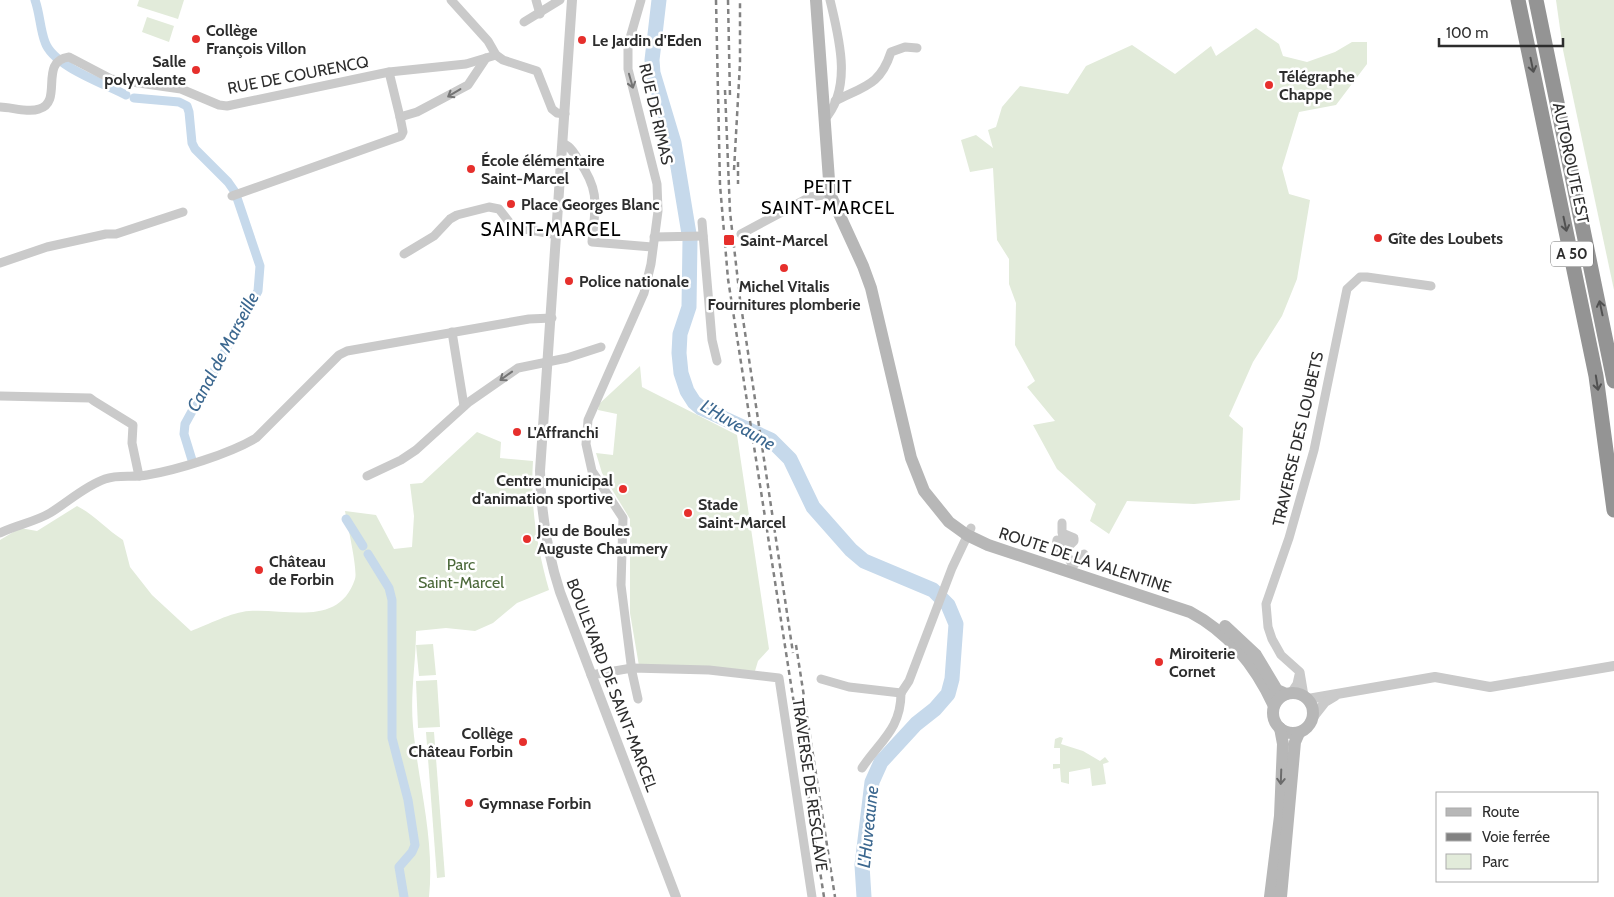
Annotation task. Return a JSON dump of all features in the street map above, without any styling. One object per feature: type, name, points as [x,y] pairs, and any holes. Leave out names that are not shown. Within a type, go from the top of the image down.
[{"type":"highway","name":"AUTOROUTE EST","points":[[1518,0],[1596,376],[1614,510]]},
{"type":"highway","name":"AUTOROUTE EST","points":[[1536,0],[1614,381]]},
{"type":"main road","name":"ROUTE DE LA VALENTINE","points":[[816,0],[830,194],[871,288],[911,458],[924,491],[949,522],[969,532],[1037,557],[1073,566],[1196,606],[1233,632],[1256,655],[1277,690],[1288,694]]},
{"type":"main road","name":"ROUTE DE LA VALENTINE","points":[[1037,557],[1054,567],[1190,612],[1214,626],[1230,640],[1274,706]]},
{"type":"main road","points":[[1054,567],[1073,566]]},
{"type":"main road","points":[[1249,666],[1256,664],[1263,668]]},
{"type":"main road","points":[[1270,897],[1280,816],[1283,744],[1280,728],[1274,718],[1274,706],[1288,694],[1306,698],[1314,710],[1314,716],[1309,727],[1299,733],[1292,734],[1280,728]]},
{"type":"main road","points":[[1281,897],[1295,742],[1299,733]]},
{"type":"street","points":[[451,0],[488,41],[496,55],[503,60],[537,71],[552,109],[556,113],[565,114]]},
{"type":"street","points":[[536,0],[540,14]]},
{"type":"street","points":[[524,22],[540,14],[560,0]]},
{"type":"street","name":"BOULEVARD DE SAINT-MARCEL","points":[[572,0],[558,234],[540,471],[546,541],[560,592],[676,897]]},
{"type":"street","name":"RUE DE RIMAS","points":[[638,700],[621,585],[623,518],[592,470],[586,444],[588,420],[644,293],[651,264],[659,194],[628,69],[627,56],[641,0]]},
{"type":"street","points":[[824,120],[832,110],[835,101],[842,55],[830,0]]},
{"type":"street","points":[[835,101],[863,89],[877,79],[884,70],[891,52],[905,47],[917,48]]},
{"type":"street","name":"RUE DE COURENCQ","points":[[0,107],[39,110],[45,105],[51,95],[51,74],[55,65],[63,58],[74,58],[112,79],[181,88],[218,105],[228,106],[389,72],[466,64],[496,55]]},
{"type":"street","points":[[400,117],[417,112],[468,85],[486,58]]},
{"type":"street","points":[[236,195],[401,136],[403,132],[389,72]]},
{"type":"street","points":[[564,144],[570,148],[593,182],[595,195],[592,242],[652,247]]},
{"type":"street","points":[[740,234],[808,198],[830,194]]},
{"type":"street","points":[[404,254],[434,236],[450,219],[490,207],[499,209],[513,227],[558,234]]},
{"type":"street","points":[[0,263],[47,247],[116,234],[183,212]]},
{"type":"street","points":[[702,222],[701,236],[712,340],[717,361]]},
{"type":"street","points":[[654,237],[701,236]]},
{"type":"street","name":"TRAVERSE DES LOUBETS","points":[[1300,672],[1277,650],[1268,627],[1266,604],[1289,538],[1314,450],[1347,289],[1360,277],[1432,286]]},
{"type":"street","points":[[0,533],[49,513],[103,479],[123,475],[139,476],[198,461],[256,438],[342,353],[528,319],[552,318]]},
{"type":"street","points":[[452,332],[466,404]]},
{"type":"street","points":[[367,476],[401,460],[416,450],[466,404],[518,368],[601,348]]},
{"type":"street","points":[[0,396],[90,398],[132,425],[132,443],[139,476]]},
{"type":"street","points":[[1062,523],[1062,533],[1074,538],[1074,541],[1069,546],[1057,540],[1056,547],[1068,557],[1073,566],[1084,554]]},
{"type":"street","points":[[862,768],[896,723],[901,707],[900,693],[909,681],[946,583],[969,532]]},
{"type":"street","points":[[1300,672],[1306,698],[1341,694],[1435,677],[1490,687],[1614,666]]},
{"type":"street","points":[[591,676],[632,668]]},
{"type":"street","name":"TRAVERSE DE RESCLAVE","points":[[632,668],[709,670],[779,678],[812,897]]},
{"type":"street","points":[[1288,694],[1297,684],[1300,672]]},
{"type":"street","points":[[821,680],[849,687],[900,693]]},
{"type":"street","points":[[1314,716],[1325,702],[1341,694]]},
{"type":"green space","points":[[139,0],[184,0],[178,19],[137,6]]},
{"type":"green space","points":[[1556,0],[1614,0],[1614,290],[1563,50]]},
{"type":"green space","points":[[147,17],[174,26],[169,42],[142,32]]},
{"type":"green space","points":[[1256,28],[1279,44],[1283,56],[1307,62],[1335,52],[1352,42],[1367,42],[1367,64],[1336,105],[1299,112],[1282,168],[1289,194],[1310,200],[1297,279],[1282,316],[1253,362],[1229,416],[1243,428],[1240,500],[1194,504],[1127,501],[1109,534],[1090,521],[1096,504],[1057,469],[1033,425],[1055,421],[1027,387],[1035,381],[1015,345],[1016,303],[1009,284],[1009,259],[997,240],[993,168],[970,172],[961,140],[976,135],[993,148],[988,130],[996,127],[1002,107],[1020,86],[1068,94],[1086,66],[1132,45],[1175,74],[1211,46],[1216,56]]},
{"type":"green space","name":"Stade Saint-Marcel","points":[[640,366],[642,387],[737,435],[769,649],[758,661],[755,671],[662,665],[639,666],[630,613],[630,519],[602,473],[596,453],[613,455],[617,414],[598,410],[599,404]]},
{"type":"green space","name":"Parc Saint-Marcel","points":[[477,432],[501,442],[500,458],[533,461],[532,478],[535,526],[549,590],[517,603],[493,623],[475,631],[446,628],[416,631],[412,714],[428,832],[430,854],[429,897],[0,897],[0,540],[20,528],[37,531],[77,506],[89,513],[123,540],[130,567],[152,595],[191,631],[242,612],[310,612],[324,610],[337,604],[347,594],[355,579],[354,557],[345,511],[376,515],[394,549],[412,547],[414,516],[410,484],[422,483]]},
{"type":"green space","points":[[433,644],[436,675],[419,676],[416,645]]},
{"type":"green space","points":[[437,680],[440,727],[418,728],[416,681]]},
{"type":"green space","points":[[426,732],[434,732],[445,877],[437,878]]},
{"type":"green space","points":[[1063,738],[1061,744],[1083,751],[1100,761],[1105,757],[1109,762],[1103,764],[1106,784],[1092,786],[1090,768],[1069,772],[1069,784],[1061,782],[1060,768],[1053,769],[1053,764],[1060,764],[1060,748],[1054,748],[1055,739]]},
{"type":"waterway","name":"Canal de Marseille","points":[[35,0],[43,37],[50,51],[58,59],[80,73],[126,95]]},
{"type":"waterway","name":"L'Huveaune","points":[[659,0],[652,60],[653,73],[674,143],[690,240],[689,307],[680,334],[679,353],[681,373],[687,391],[694,402],[701,408],[771,440],[790,459],[813,507],[851,550],[864,561],[933,590],[948,605],[956,624],[952,679],[948,694],[935,709],[916,724],[881,762],[872,782],[862,865],[864,897]]},
{"type":"waterway","name":"Canal de Marseille","points":[[134,98],[179,102],[187,106],[192,143],[195,149],[228,182],[235,192],[260,266],[258,291],[185,424],[184,434],[192,460]]},
{"type":"waterway","name":"Canal de Marseille","points":[[346,519],[363,546]]},
{"type":"waterway","name":"Canal de Marseille","points":[[368,554],[389,588],[392,600],[392,738],[408,800],[415,845],[412,852],[399,867],[404,897]]},
{"type":"railway","points":[[716,0],[720,185],[728,279],[824,897]]},
{"type":"railway","points":[[728,0],[730,97]]},
{"type":"railway","points":[[734,170],[740,63],[740,0]]},
{"type":"railway","points":[[725,90],[730,212],[740,299],[793,653]]},
{"type":"railway","points":[[738,162],[738,184]]},
{"type":"railway","points":[[796,645],[835,897]]},
{"type":"place","name":"Collège François Villon","points":[[196,39]]},
{"type":"place","name":"Le Jardin d'Eden","points":[[582,40]]},
{"type":"place","name":"Salle polyvalente","points":[[196,70]]},
{"type":"place","name":"Télégraphe Chappe","points":[[1269,85]]},
{"type":"place","name":"École élémentaire Saint-Marcel","points":[[471,169]]},
{"type":"place","name":"Place Georges Blanc","points":[[511,204]]},
{"type":"place","name":"Gîte des Loubets","points":[[1378,238]]},
{"type":"place","name":"Saint-Marcel","points":[[729,240]]},
{"type":"place","name":"Michel Vitalis Fournitures plomberie","points":[[784,268]]},
{"type":"place","name":"Police nationale","points":[[569,281]]},
{"type":"place","name":"L'Affranchi","points":[[517,432]]},
{"type":"place","name":"Centre municipal d'animation sportive","points":[[623,489]]},
{"type":"place","name":"Stade Saint-Marcel","points":[[688,513]]},
{"type":"place","name":"Jeu de Boules Auguste Chaumery","points":[[527,539]]},
{"type":"place","name":"Château de Forbin","points":[[259,570]]},
{"type":"place","name":"Miroiterie Cornet","points":[[1159,662]]},
{"type":"place","name":"Collège Château Forbin","points":[[523,742]]},
{"type":"place","name":"Gymnase Forbin","points":[[469,803]]},
{"type":"district","name":"PETIT SAINT-MARCEL","points":[[828,197]]},
{"type":"district","name":"SAINT-MARCEL","points":[[551,229]]}]
